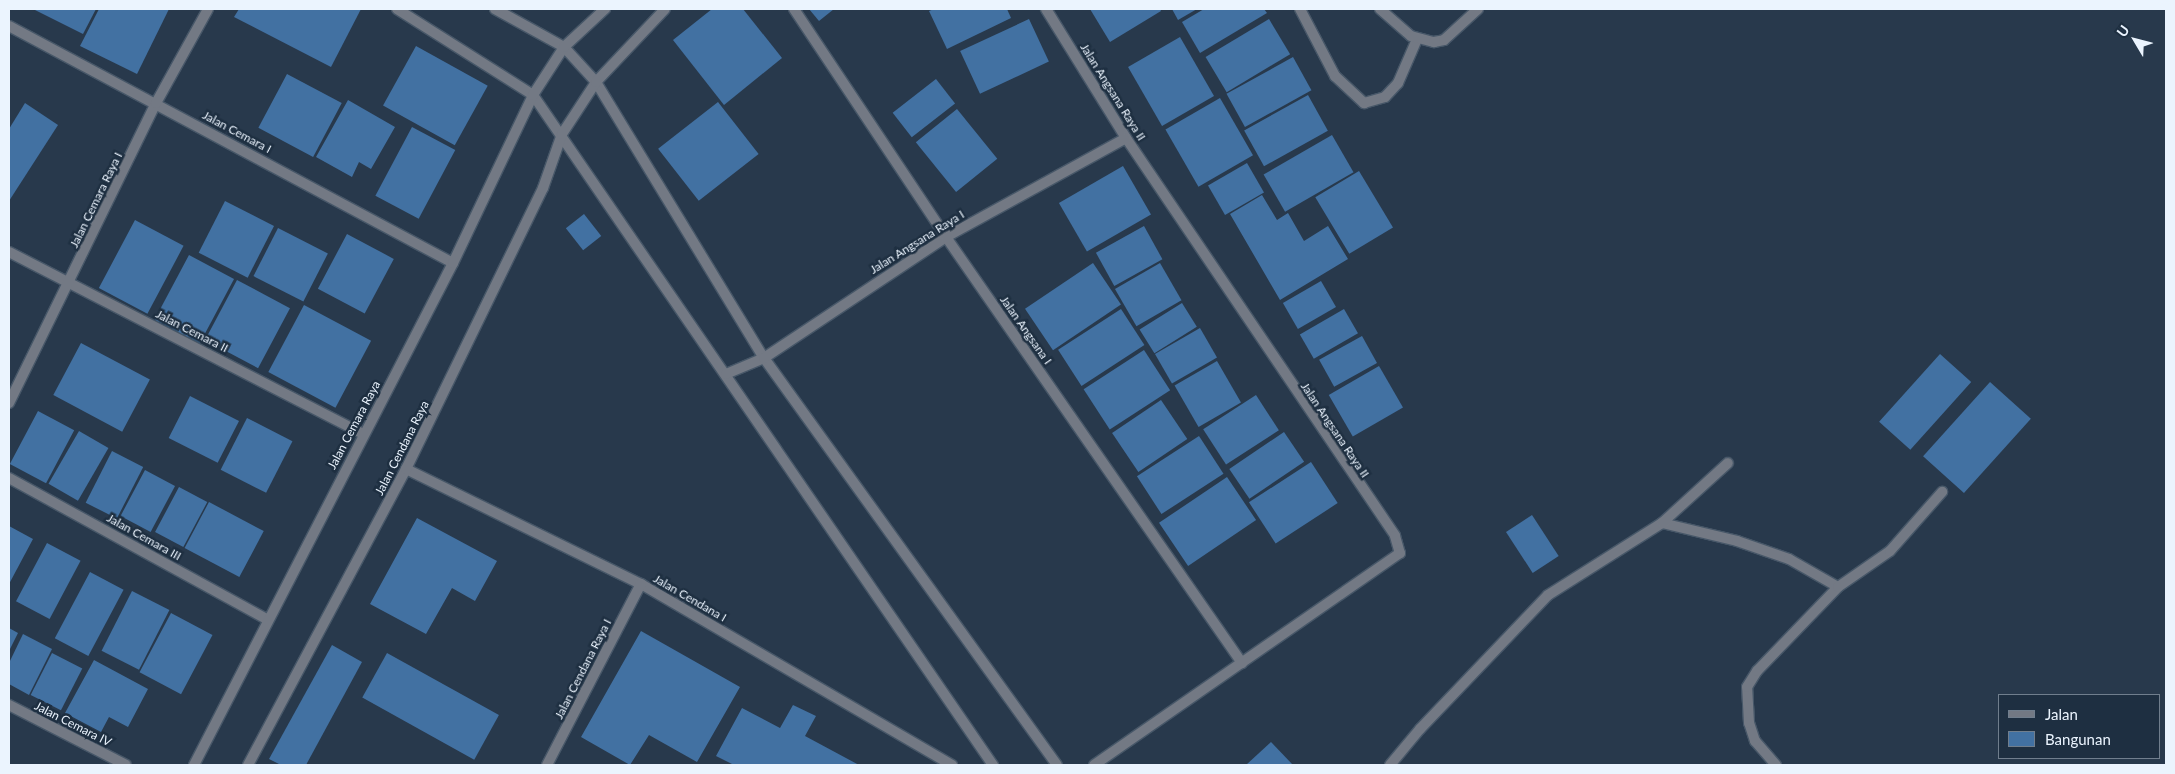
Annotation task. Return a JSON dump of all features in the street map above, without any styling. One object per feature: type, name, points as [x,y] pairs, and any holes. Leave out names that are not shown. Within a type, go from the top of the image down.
[{"type":"street","name":"Jalan Cemara Raya I","points":[[9,403],[70,282],[156,102],[208,9]]},
{"type":"street","points":[[398,9],[533,95],[562,134],[992,765]]},
{"type":"street","points":[[495,9],[564,47],[596,82],[764,358],[1057,765]]},
{"type":"street","name":"Jalan Cemara Raya","points":[[194,765],[267,619],[453,263],[533,95],[564,47],[605,9]]},
{"type":"street","name":"Jalan Cendana Raya","points":[[248,765],[406,469],[543,188],[562,134],[596,82],[665,9]]},
{"type":"street","name":"Jalan Angsana I","points":[[794,9],[946,237],[1242,662]]},
{"type":"street","name":"Jalan Angsana Raya II","points":[[1046,9],[1126,138],[1394,536],[1400,554],[1094,765]]},
{"type":"street","points":[[1300,9],[1335,76],[1364,103],[1384,97],[1398,83],[1416,39]]},
{"type":"street","points":[[1380,9],[1416,39],[1440,42],[1478,9]]},
{"type":"street","name":"Jalan Cemara I","points":[[9,26],[156,102],[453,263]]},
{"type":"street","name":"Jalan Angsana Raya I","points":[[726,374],[764,358],[946,237],[1126,138]]},
{"type":"street","name":"Jalan Cemara II","points":[[9,252],[363,434]]},
{"type":"street","points":[[1390,765],[1420,729],[1548,595],[1662,522],[1728,463]]},
{"type":"street","name":"Jalan Cendana I","points":[[406,469],[641,584],[952,765]]},
{"type":"street","name":"Jalan Cemara III","points":[[9,478],[267,619]]},
{"type":"street","points":[[1776,765],[1755,741],[1747,687],[1784,639],[1838,587],[1890,551],[1942,492]]},
{"type":"street","points":[[1662,522],[1737,541],[1789,559],[1838,587]]},
{"type":"street","name":"Jalan Cendana Raya I","points":[[547,765],[641,584]]},
{"type":"street","name":"Jalan Cemara IV","points":[[9,705],[126,765]]},
{"type":"building","points":[[33,9],[96,9],[83,34]]},
{"type":"building","points":[[99,9],[169,9],[137,74],[80,46]]},
{"type":"building","points":[[239,9],[361,9],[331,67],[234,17]]},
{"type":"building","points":[[712,9],[743,9],[782,58],[724,105],[673,40]]},
{"type":"building","points":[[809,9],[834,9],[819,21]]},
{"type":"building","points":[[934,9],[1007,9],[1011,18],[947,49],[929,11]]},
{"type":"building","points":[[1090,9],[1160,9],[1161,11],[1110,42]]},
{"type":"building","points":[[1172,9],[1197,9],[1178,20]]},
{"type":"building","points":[[1204,9],[1264,9],[1267,13],[1200,53],[1182,22]]},
{"type":"building","points":[[1029,19],[1049,62],[980,94],[960,51]]},
{"type":"building","points":[[1269,19],[1290,54],[1227,92],[1206,57]]},
{"type":"building","points":[[1180,37],[1214,96],[1162,126],[1128,67]]},
{"type":"building","points":[[416,46],[488,86],[455,145],[383,105]]},
{"type":"building","points":[[1293,57],[1311,90],[1245,127],[1227,94]]},
{"type":"building","points":[[287,74],[342,103],[313,157],[258,128]]},
{"type":"building","points":[[936,79],[955,103],[912,137],[893,113]]},
{"type":"building","points":[[1308,95],[1328,131],[1264,166],[1244,130]]},
{"type":"building","points":[[1220,98],[1253,155],[1198,187],[1165,130]]},
{"type":"building","points":[[348,100],[395,127],[371,169],[359,162],[352,177],[316,157]]},
{"type":"building","points":[[718,102],[759,154],[699,201],[658,149]]},
{"type":"building","points":[[25,103],[58,125],[9,201],[9,129]]},
{"type":"building","points":[[957,109],[997,159],[956,192],[916,142]]},
{"type":"building","points":[[412,127],[455,150],[419,219],[375,196]]},
{"type":"building","points":[[1332,135],[1354,172],[1285,212],[1264,174]]},
{"type":"building","points":[[1247,163],[1264,192],[1225,215],[1208,186]]},
{"type":"building","points":[[1123,166],[1151,214],[1087,251],[1059,203]]},
{"type":"building","points":[[1359,171],[1393,228],[1349,254],[1315,197]]},
{"type":"building","points":[[1262,195],[1277,220],[1288,213],[1304,241],[1328,226],[1348,259],[1280,300],[1230,214]]},
{"type":"building","points":[[225,201],[274,226],[248,278],[199,253]]},
{"type":"building","points":[[584,214],[601,236],[583,250],[566,228]]},
{"type":"building","points":[[135,220],[184,246],[147,314],[99,288]]},
{"type":"building","points":[[1144,226],[1162,259],[1114,286],[1096,253]]},
{"type":"building","points":[[278,228],[328,253],[303,302],[253,276]]},
{"type":"building","points":[[347,234],[394,259],[365,314],[318,289]]},
{"type":"building","points":[[189,255],[234,279],[198,346],[153,322]]},
{"type":"building","points":[[1093,263],[1121,304],[1053,350],[1025,309]]},
{"type":"building","points":[[1160,263],[1182,300],[1136,326],[1115,289]]},
{"type":"building","points":[[237,280],[290,308],[258,368],[205,340]]},
{"type":"building","points":[[1321,281],[1336,307],[1298,329],[1283,303]]},
{"type":"building","points":[[1182,303],[1197,327],[1154,353],[1140,329]]},
{"type":"building","points":[[304,305],[371,341],[335,408],[268,372]]},
{"type":"building","points":[[1121,309],[1144,345],[1082,386],[1058,350]]},
{"type":"building","points":[[1344,309],[1358,333],[1314,359],[1300,334]]},
{"type":"building","points":[[1200,328],[1217,357],[1172,383],[1155,354]]},
{"type":"building","points":[[1362,336],[1377,363],[1334,387],[1319,360]]},
{"type":"building","points":[[81,343],[150,380],[122,432],[53,395]]},
{"type":"building","points":[[1144,350],[1170,390],[1110,429],[1084,389]]},
{"type":"building","points":[[1940,354],[1971,382],[1910,450],[1879,422]]},
{"type":"building","points":[[1217,361],[1241,403],[1199,427],[1175,386]]},
{"type":"building","points":[[1379,366],[1403,408],[1353,437],[1329,395]]},
{"type":"building","points":[[1990,382],[2031,419],[1964,493],[1923,456]]},
{"type":"building","points":[[1256,395],[1279,430],[1226,465],[1203,429]]},
{"type":"building","points":[[190,396],[239,421],[218,463],[169,438]]},
{"type":"building","points":[[1161,400],[1187,439],[1138,472],[1112,433]]},
{"type":"building","points":[[38,411],[74,430],[46,483],[10,464]]},
{"type":"building","points":[[247,418],[292,441],[266,493],[221,470]]},
{"type":"building","points":[[79,431],[108,448],[78,501],[48,484]]},
{"type":"building","points":[[1284,432],[1304,462],[1249,499],[1229,469]]},
{"type":"building","points":[[1199,436],[1224,474],[1161,514],[1137,476]]},
{"type":"building","points":[[112,451],[143,467],[117,519],[86,503]]},
{"type":"building","points":[[1311,462],[1338,503],[1276,543],[1249,502]]},
{"type":"building","points":[[145,470],[175,486],[151,532],[121,516]]},
{"type":"building","points":[[1227,477],[1256,520],[1188,566],[1159,523]]},
{"type":"building","points":[[179,487],[207,502],[183,547],[155,532]]},
{"type":"building","points":[[209,502],[264,531],[239,577],[185,548]]},
{"type":"building","points":[[1532,515],[1559,556],[1533,573],[1506,532]]},
{"type":"building","points":[[417,518],[497,561],[475,601],[452,588],[426,634],[370,604]]},
{"type":"building","points":[[9,526],[33,539],[9,584]]},
{"type":"building","points":[[47,543],[81,561],[50,619],[16,601]]},
{"type":"building","points":[[90,572],[124,590],[88,656],[55,638]]},
{"type":"building","points":[[132,591],[169,610],[139,670],[102,651]]},
{"type":"building","points":[[171,613],[212,635],[181,694],[140,672]]},
{"type":"building","points":[[9,628],[18,633],[9,651]]},
{"type":"building","points":[[641,631],[740,687],[697,762],[649,735],[630,765],[581,737]]},
{"type":"building","points":[[23,634],[52,649],[29,695],[9,684],[9,663]]},
{"type":"building","points":[[332,645],[362,662],[306,765],[281,765],[269,759]]},
{"type":"building","points":[[52,653],[82,668],[61,710],[31,695]]},
{"type":"building","points":[[387,653],[499,715],[474,760],[362,698]]},
{"type":"building","points":[[94,660],[148,689],[128,727],[109,717],[101,732],[65,713]]},
{"type":"building","points":[[793,705],[816,716],[805,736],[859,765],[734,765],[716,756],[742,708],[780,728]]},
{"type":"building","points":[[1271,742],[1293,765],[1246,765]]}]
